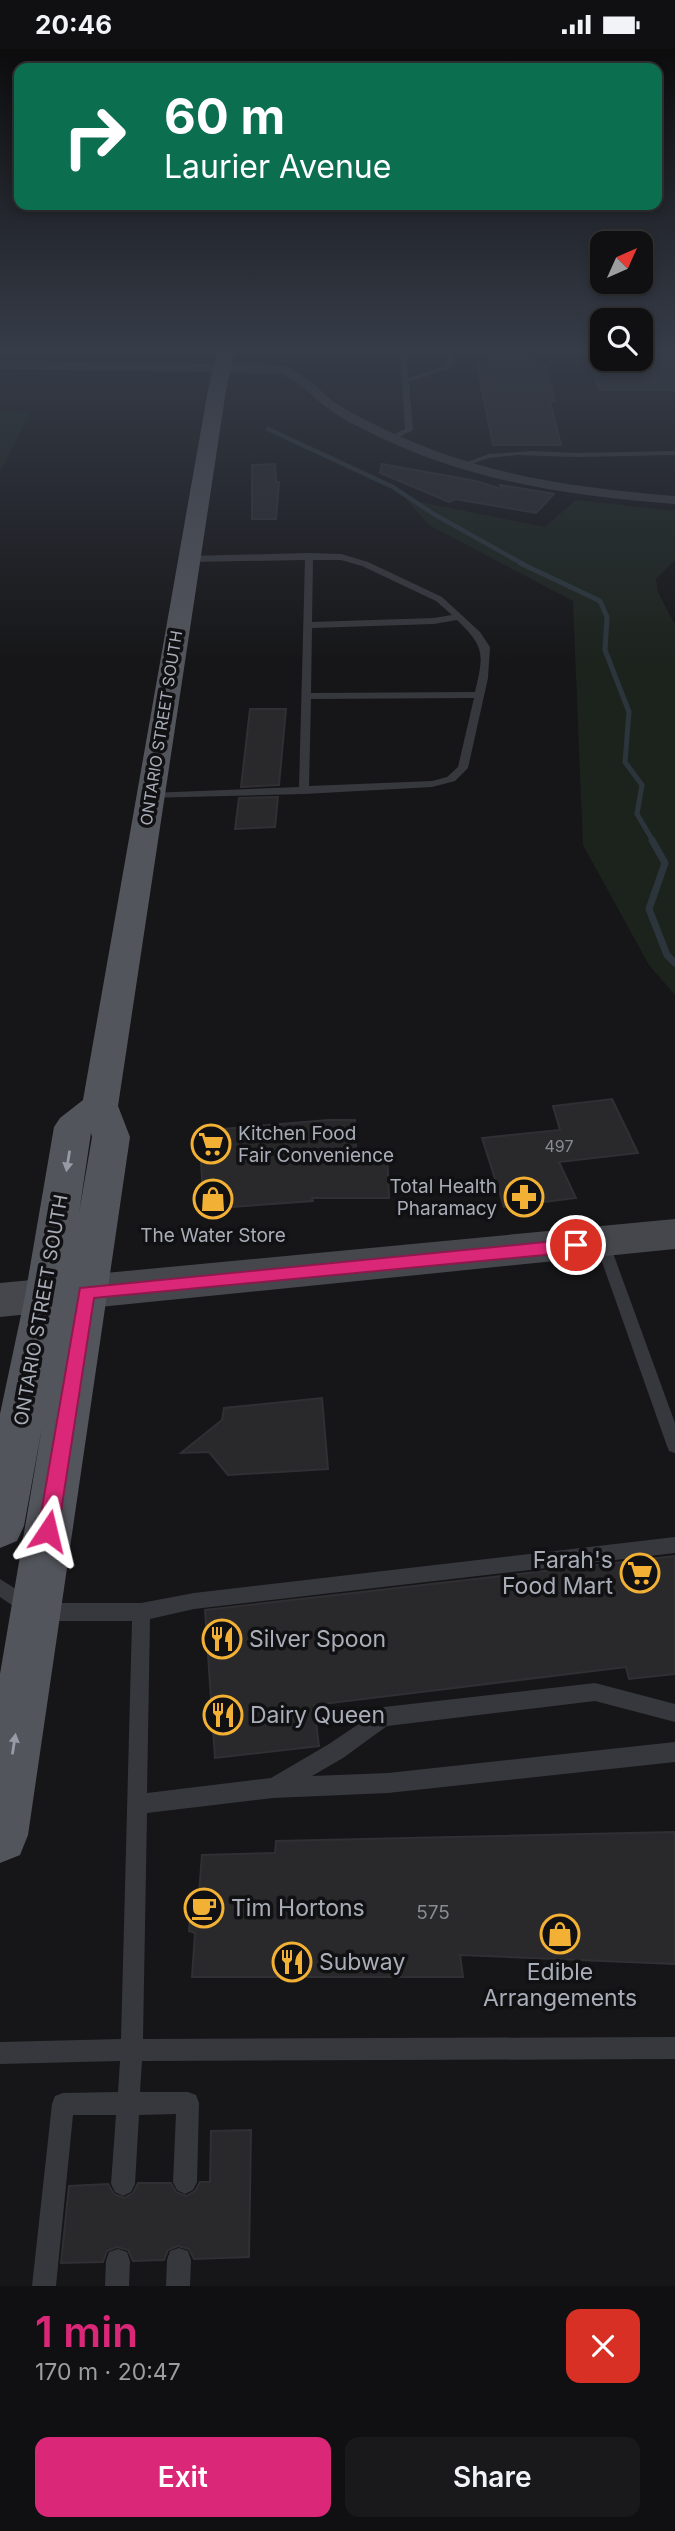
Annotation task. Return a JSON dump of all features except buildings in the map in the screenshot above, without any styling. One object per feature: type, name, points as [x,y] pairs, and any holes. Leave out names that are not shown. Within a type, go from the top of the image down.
[{"type":"main road","name":"ONTARIO STREET SOUTH","points":[[0,1526],[111,1137],[100,1106],[207,455]]},
{"type":"main road","name":"ONTARIO STREET SOUTH","points":[[0,1835],[17,1599],[66,1294]]},
{"type":"street","points":[[428,455],[460,466],[544,484],[615,495],[675,500]]},
{"type":"street","points":[[0,1300],[675,1234]]},
{"type":"lane","points":[[460,466],[484,455]]},
{"type":"lane","points":[[601,455],[631,455]]},
{"type":"lane","points":[[150,796],[432,784],[451,779],[463,768],[479,695],[485,647],[477,634],[439,599],[365,563],[341,557],[309,556],[189,559]]},
{"type":"lane","points":[[304,790],[309,556]]},
{"type":"lane","points":[[308,625],[434,621],[459,617]]},
{"type":"lane","points":[[306,696],[479,695]]},
{"type":"lane","points":[[603,1242],[670,1413],[675,1446]]},
{"type":"lane","points":[[17,1599],[141,1612],[194,1601],[675,1545]]},
{"type":"lane","points":[[123,2184],[132,2050],[141,1612]]},
{"type":"lane","points":[[273,1788],[336,1751],[384,1717],[595,1692],[675,1713]]},
{"type":"lane","points":[[137,1804],[273,1788],[388,1783],[675,1752]]},
{"type":"lane","points":[[0,2053],[675,2048]]},
{"type":"lane","points":[[44,2286],[63,2104],[188,2103],[184,2182]]},
{"type":"lane","points":[[178,2286],[179,2260]]},
{"type":"lane","points":[[117,2286],[118,2261]]},
{"type":"shaded area","points":[[0,455],[9,455],[0,472]]},
{"type":"shaded area","points":[[406,499],[545,527],[576,500],[675,511],[675,560],[656,579],[658,592],[675,625],[675,995],[649,965],[583,845],[573,601],[429,525]]},
{"type":"waterway","points":[[325,455],[393,487],[432,513],[523,564]]},
{"type":"waterway","points":[[520,563],[600,601],[607,617],[605,650],[629,712],[625,762],[642,785],[637,814],[653,841]]},
{"type":"waterway","points":[[652,840],[665,863],[649,909],[667,955],[675,963]]},
{"type":"place","name":"Kitchen Food Fair Convenience","points":[[211,1144]]},
{"type":"place","name":"Total Health Pharamacy","points":[[524,1197]]},
{"type":"place","name":"The Water Store","points":[[213,1199]]},
{"type":"place","name":"Farah's Food Mart","points":[[640,1573]]},
{"type":"place","name":"Silver Spoon","points":[[222,1639]]},
{"type":"place","name":"Dairy Queen","points":[[223,1715]]},
{"type":"place","name":"Tim Hortons","points":[[204,1908]]},
{"type":"place","name":"Edible Arrangements","points":[[560,1934]]},
{"type":"place","name":"Subway","points":[[292,1962]]},
{"type":"route","points":[[48,1531],[86,1292],[576,1245]]}]
